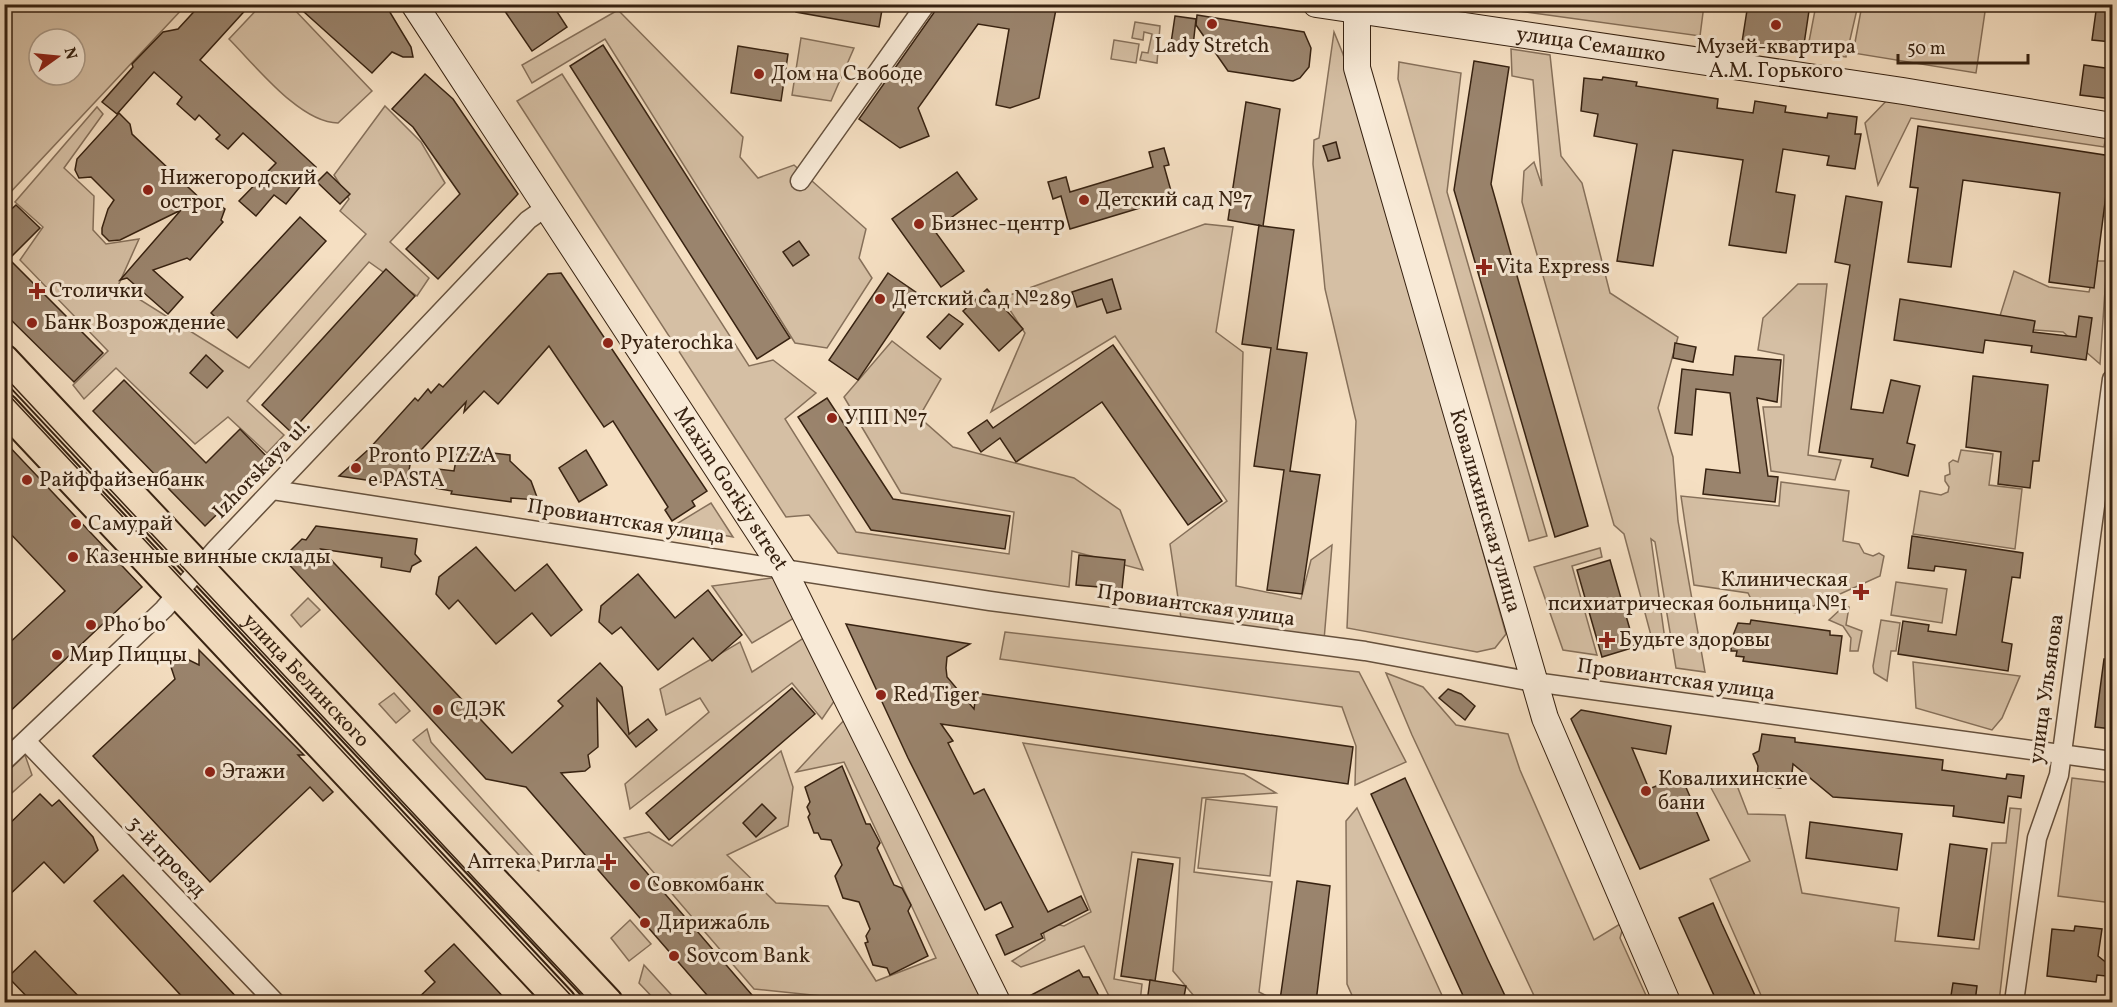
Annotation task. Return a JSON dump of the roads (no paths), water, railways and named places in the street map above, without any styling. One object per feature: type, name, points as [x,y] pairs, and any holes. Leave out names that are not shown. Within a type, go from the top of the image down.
[{"type":"main road","name":"улица Белинского","points":[[4,359],[608,1002]]},
{"type":"main road","name":"улица Белинского","points":[[4,408],[561,1002]]},
{"type":"street","name":"Maxim Gorkiy street","points":[[414,4],[783,569],[996,1002]]},
{"type":"street","points":[[800,181],[926,4]]},
{"type":"street","name":"улица Семашко","points":[[1316,4],[1356,8],[1713,62],[2112,126]]},
{"type":"street","name":"Ковалихинская улица","points":[[1356,8],[1357,68],[1545,718],[1667,1002]]},
{"type":"street","name":"Izhorskaya ul.","points":[[4,761],[178,592],[199,567],[528,220],[548,206]]},
{"type":"street","name":"улица Ульянова","points":[[2014,1002],[2037,838],[2059,775],[2112,379]]},
{"type":"street","name":"Провиантская улица","points":[[273,490],[990,602],[1365,651],[1534,682],[1808,722],[2112,762]]},
{"type":"street","name":"3-й проезд","points":[[26,741],[275,1002]]},
{"type":"tram line","points":[[4,376],[590,1002]]},
{"type":"tram line","points":[[4,390],[577,1002]]},
{"type":"place","name":"Lady Stretch","points":[[1212,24]]},
{"type":"place","name":"Музей-квартира А.М. Горького","points":[[1776,25]]},
{"type":"place","name":"Дом на Свободе","points":[[759,74]]},
{"type":"place","name":"Нижегородский острог","points":[[148,190]]},
{"type":"place","name":"Детский сад №7","points":[[1084,200]]},
{"type":"place","name":"Бизнес-центр","points":[[919,224]]},
{"type":"place","name":"Vita Express","points":[[1484,267]]},
{"type":"place","name":"Столички","points":[[37,291]]},
{"type":"place","name":"Детский сад №289","points":[[880,299]]},
{"type":"place","name":"Банк Возрождение","points":[[32,323]]},
{"type":"place","name":"Pyaterochka","points":[[608,343]]},
{"type":"place","name":"УПП №7","points":[[832,418]]},
{"type":"place","name":"Pronto PIZZA e PASTA","points":[[356,468]]},
{"type":"place","name":"Райффайзенбанк","points":[[27,480]]},
{"type":"place","name":"Самурай","points":[[76,524]]},
{"type":"place","name":"Казенные винные склады","points":[[73,557]]},
{"type":"place","name":"Клиническая психиатрическая больница №1","points":[[1861,592]]},
{"type":"place","name":"Pho bo","points":[[91,625]]},
{"type":"place","name":"Будьте здоровы","points":[[1607,640]]},
{"type":"place","name":"Мир Пиццы","points":[[57,655]]},
{"type":"place","name":"Red Tiger","points":[[881,695]]},
{"type":"place","name":"СДЭК","points":[[438,710]]},
{"type":"place","name":"Этажи","points":[[210,772]]},
{"type":"place","name":"Ковалихинские бани","points":[[1646,791]]},
{"type":"place","name":"Аптека Ригла","points":[[608,862]]},
{"type":"place","name":"Совкомбанк","points":[[635,885]]},
{"type":"place","name":"Дирижабль","points":[[645,923]]},
{"type":"place","name":"Sovcom Bank","points":[[674,956]]}]
